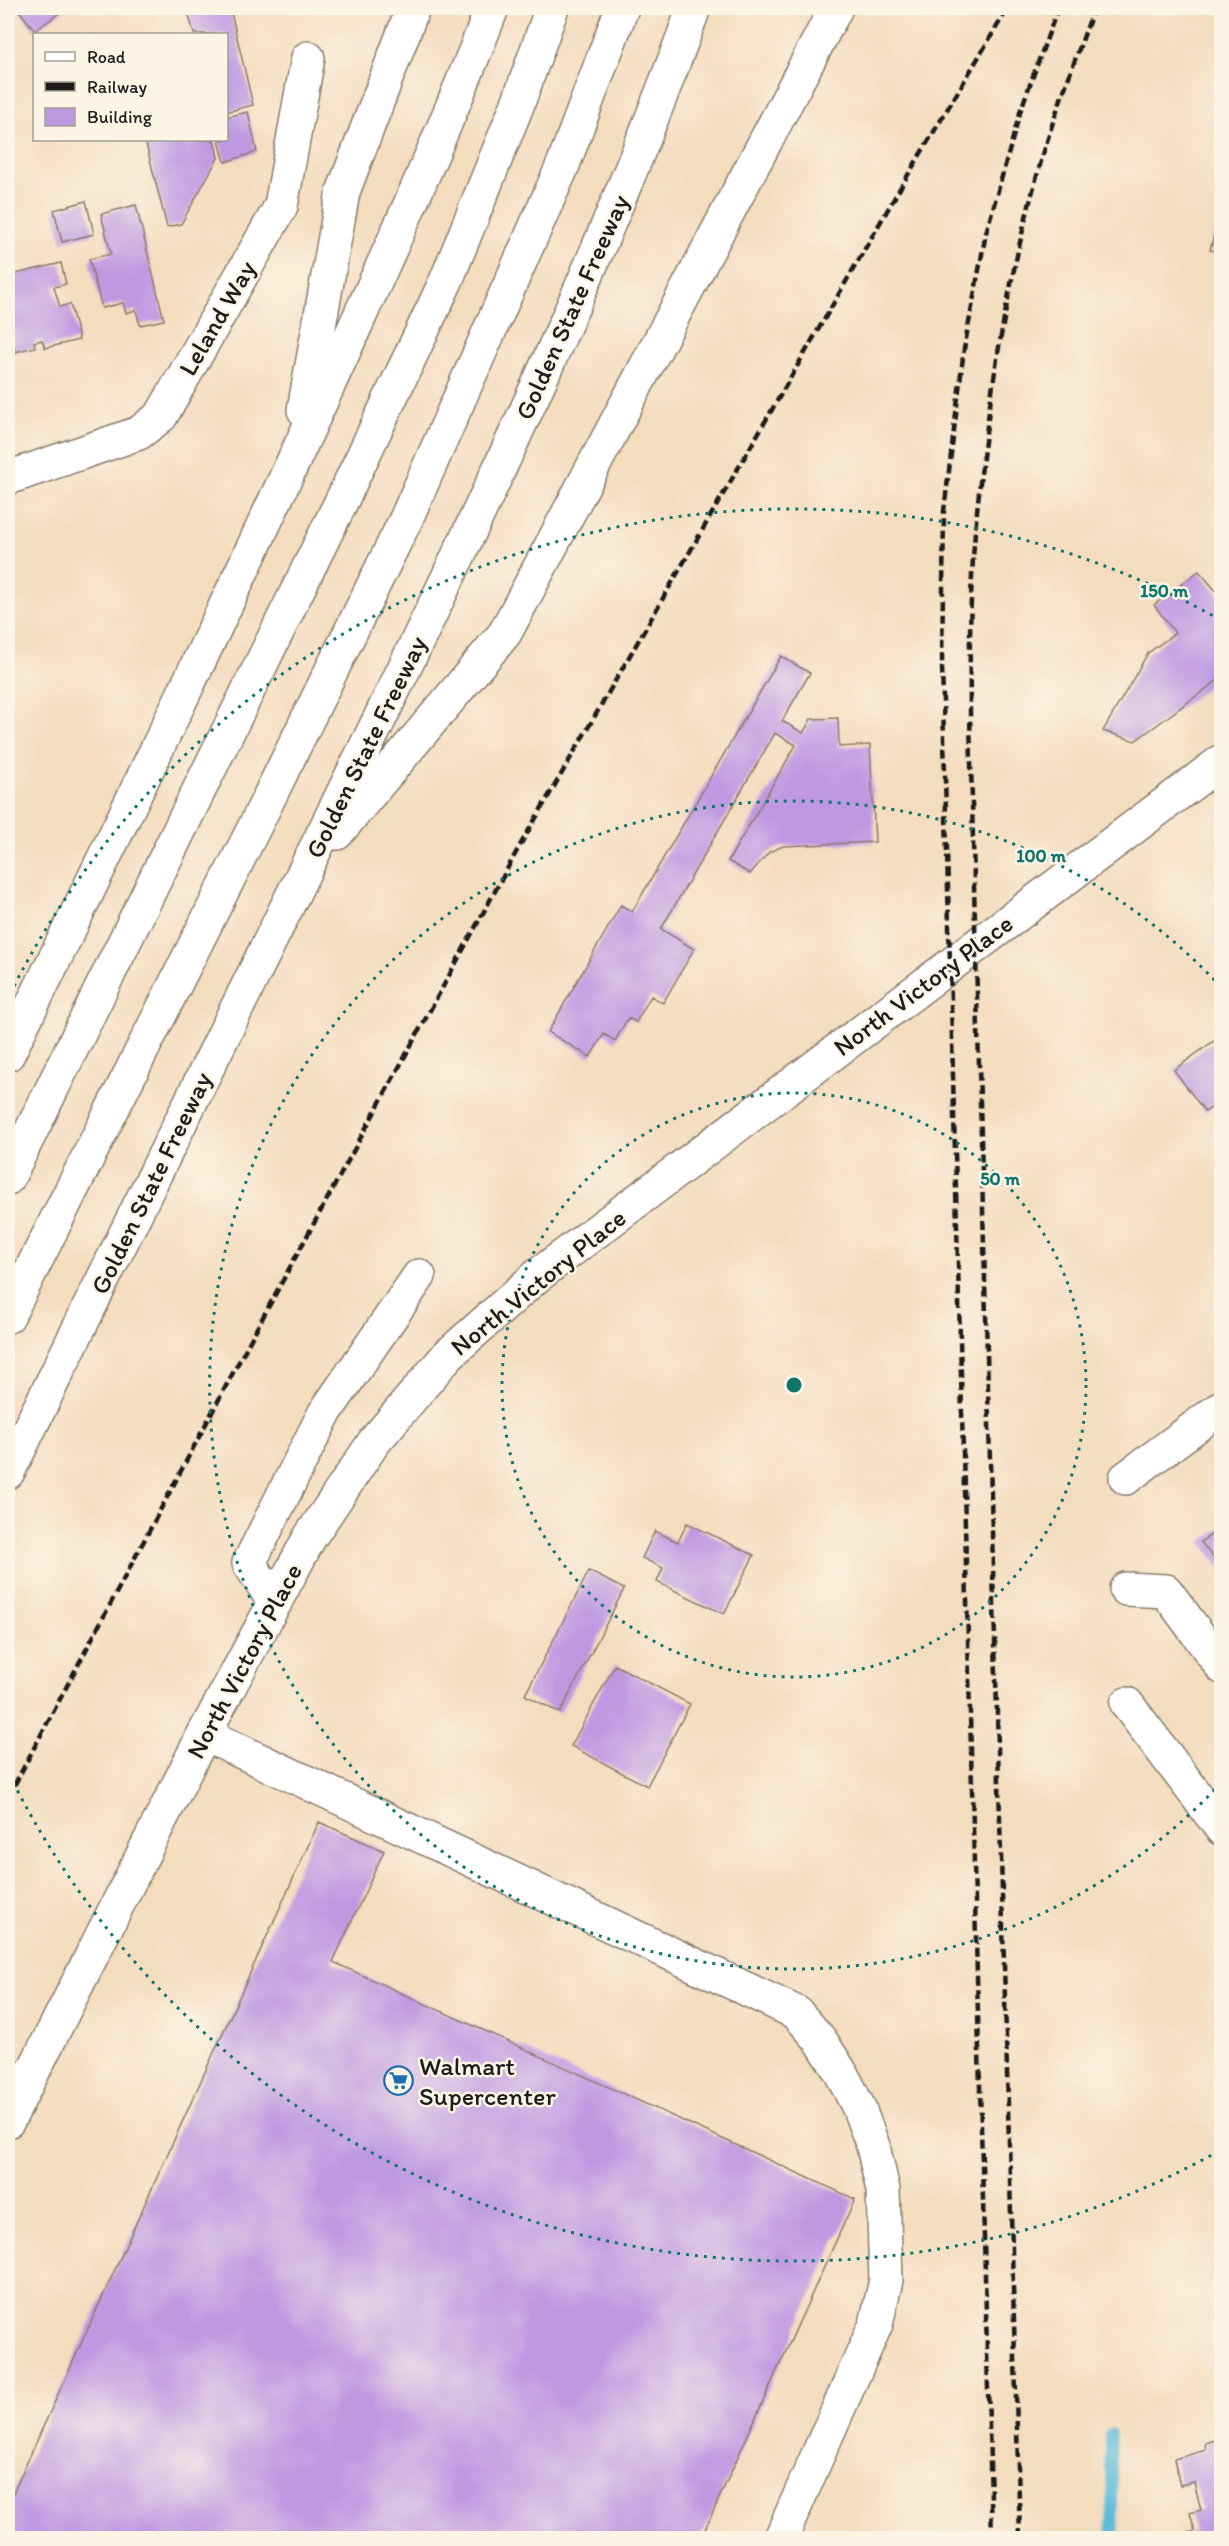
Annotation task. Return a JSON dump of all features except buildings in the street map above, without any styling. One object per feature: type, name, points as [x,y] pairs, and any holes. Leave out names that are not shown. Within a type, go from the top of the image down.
[{"type":"main road","points":[[295,459],[343,192],[413,8]]},
{"type":"main road","points":[[8,1054],[165,734],[295,459],[453,111],[492,8]]},
{"type":"main road","points":[[8,1178],[343,498],[446,281],[518,106],[552,8]]},
{"type":"main road","points":[[8,1316],[252,832],[406,519],[563,165],[622,8]]},
{"type":"main road","name":"Golden State Freeway","points":[[8,1472],[306,872],[493,484],[607,233],[694,8]]},
{"type":"main road","points":[[306,872],[505,633],[836,8]]},
{"type":"main road","name":"Leland Way","points":[[8,478],[139,433],[161,416],[281,206],[308,58]]},
{"type":"main road","name":"North Victory Place","points":[[8,2121],[204,1734],[310,1537],[374,1442],[448,1355],[537,1276],[1221,761]]},
{"type":"main road","points":[[275,1603],[249,1563],[324,1414],[419,1276]]},
{"type":"main road","points":[[1126,1478],[1221,1407]]},
{"type":"main road","points":[[1126,1590],[1166,1591],[1221,1667]]},
{"type":"main road","points":[[1127,1704],[1221,1829]]},
{"type":"main road","points":[[204,1734],[797,2013],[821,2041],[858,2106],[873,2146],[883,2190],[886,2280],[876,2324],[781,2538]]},
{"type":"waterway","points":[[1110,2434],[1113,2538]]},
{"type":"railway","points":[[8,1797],[252,1337],[518,849],[899,190],[1008,8]]},
{"type":"railway","points":[[992,2538],[942,664],[944,511],[964,349],[986,233],[1021,109],[1058,8]]},
{"type":"railway","points":[[1020,2538],[974,886],[970,620],[980,480],[1003,323],[1025,220],[1039,169],[1054,119],[1094,8]]},
{"type":"place","name":"Walmart Supercenter","points":[[398,2081]]}]
